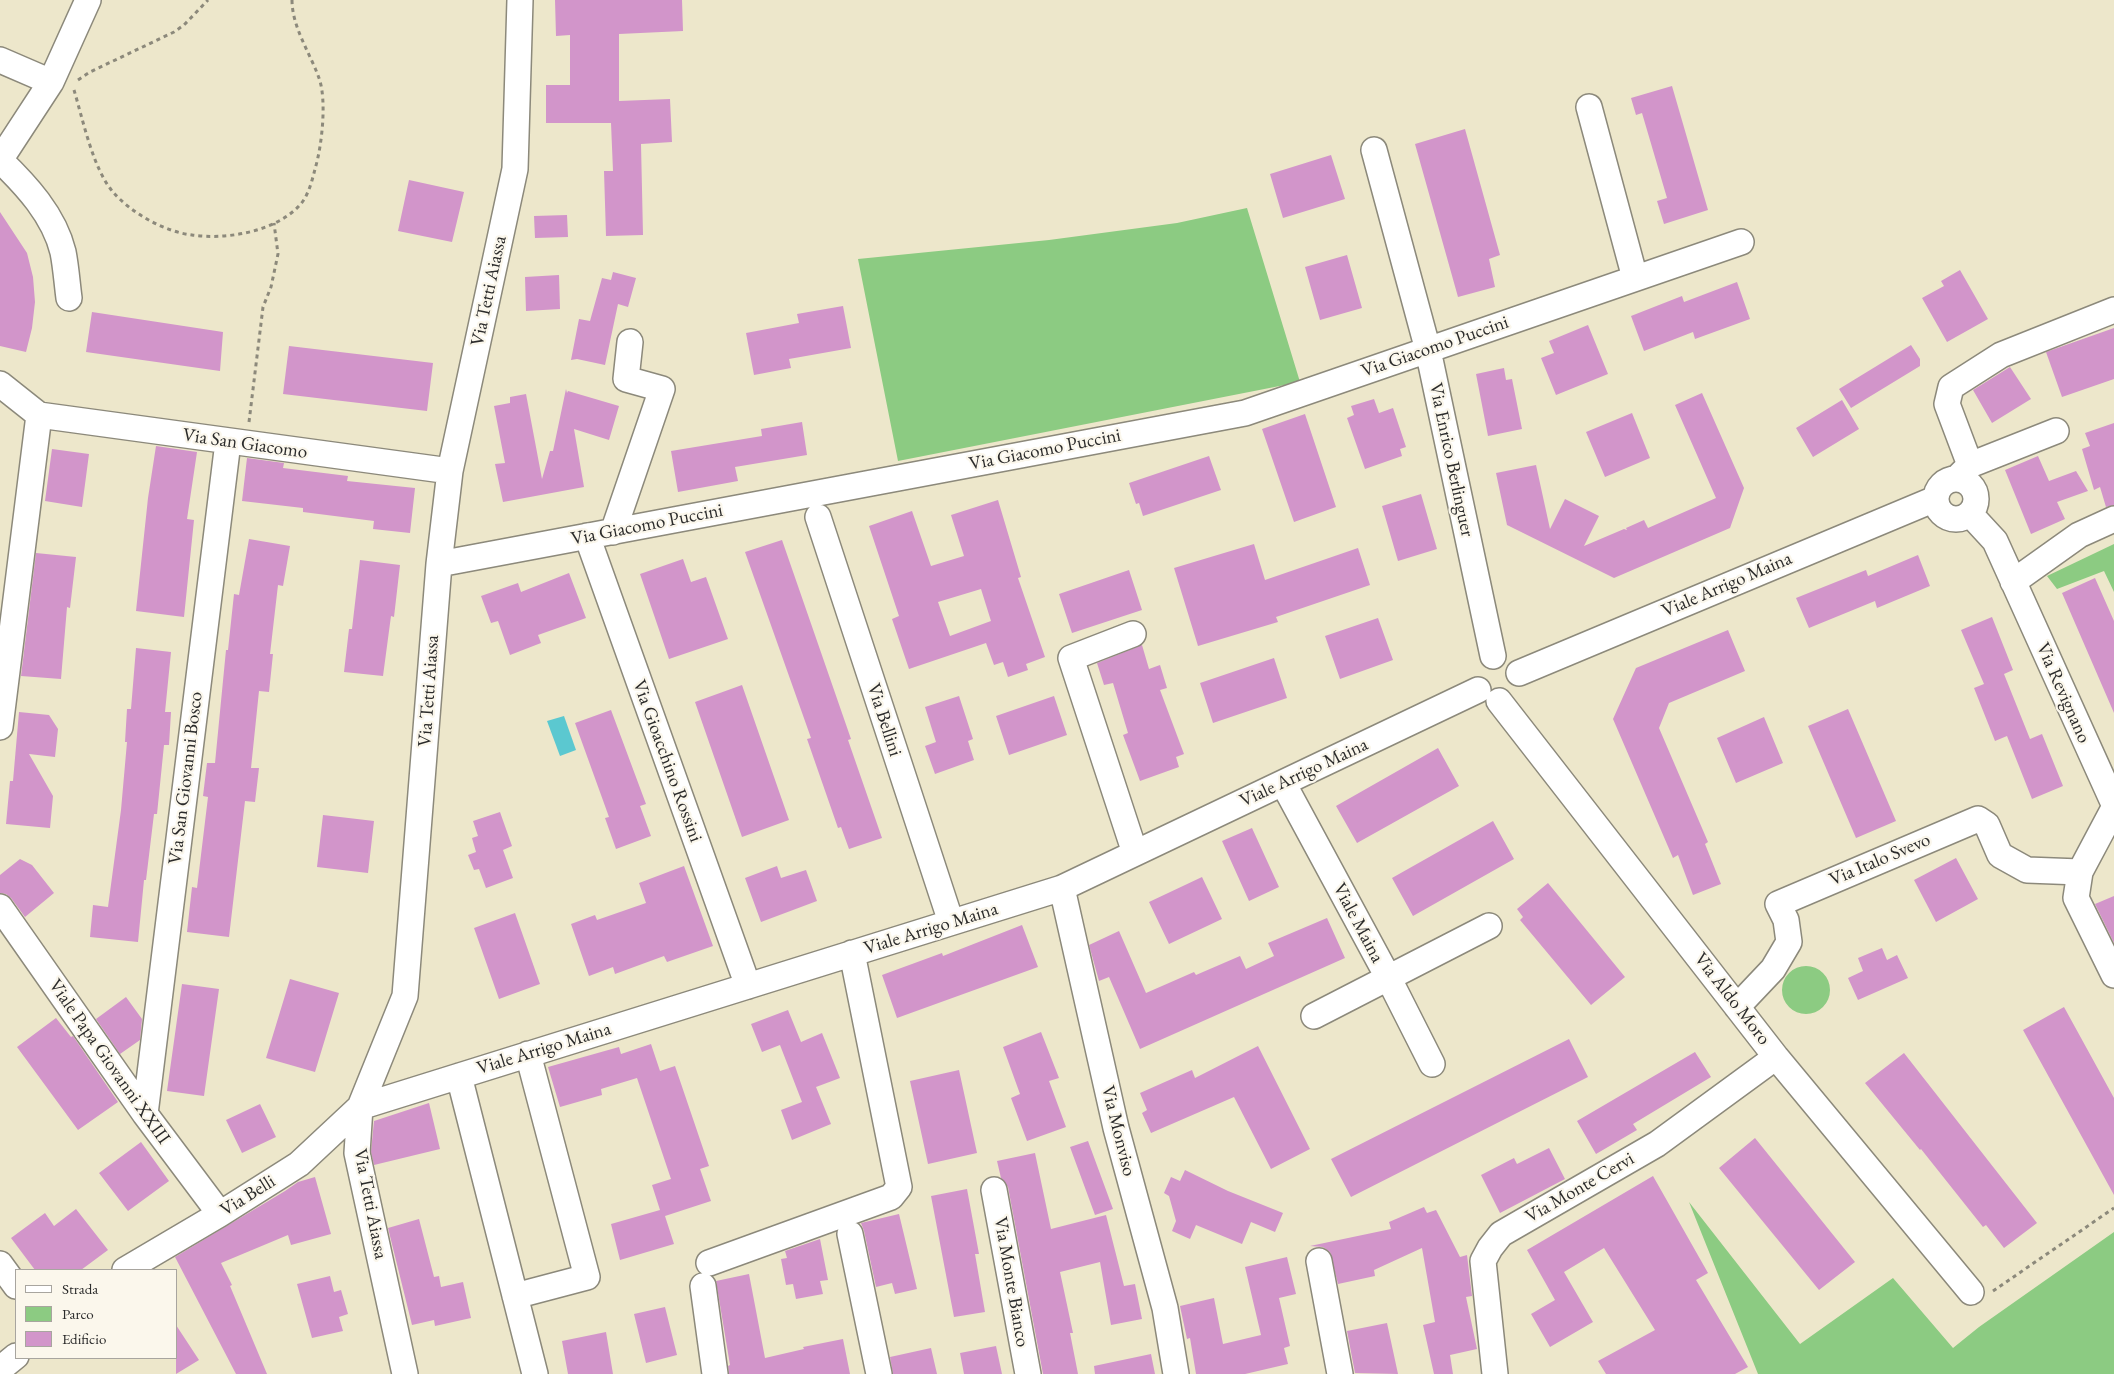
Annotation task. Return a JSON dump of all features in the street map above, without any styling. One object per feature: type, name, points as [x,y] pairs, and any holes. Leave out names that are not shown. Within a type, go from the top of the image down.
[{"type":"street","points":[[69,298],[62,250],[53,228],[27,186],[0,160],[51,82],[88,0]]},
{"type":"street","name":"Via Tetti Aiassa","points":[[405,1374],[357,1153],[360,1107],[405,996],[439,564],[450,471],[515,168],[520,0]]},
{"type":"street","points":[[0,60],[51,82]]},
{"type":"street","points":[[1589,107],[1635,278]]},
{"type":"street","name":"Via Enrico Berlinguer","points":[[1374,150],[1428,350],[1493,656]]},
{"type":"street","name":"Via Giacomo Puccini","points":[[439,564],[1245,413],[1741,242]]},
{"type":"street","points":[[2056,431],[1964,471],[1942,483],[1935,498],[1941,514],[1955,520],[1971,515],[1978,500],[1972,484],[1964,471],[1947,404],[1951,387],[2001,355],[2114,310]]},
{"type":"street","points":[[613,532],[662,389],[626,379],[630,342]]},
{"type":"street","points":[[0,384],[39,415],[0,727]]},
{"type":"street","name":"Via San Giacomo","points":[[39,415],[450,471]]},
{"type":"street","name":"Via San Giovanni Bosco","points":[[145,1114],[237,443]]},
{"type":"street","name":"Viale Arrigo Maina","points":[[1519,673],[1935,498]]},
{"type":"street","name":"Via Revignano","points":[[1971,515],[1995,541],[2114,804]]},
{"type":"street","name":"Via Bellini","points":[[818,517],[950,922]]},
{"type":"street","points":[[2013,582],[2079,534],[2114,519]]},
{"type":"street","name":"Via Gioacchino Rossini","points":[[587,536],[748,986]]},
{"type":"street","points":[[1133,634],[1071,658],[1135,853]]},
{"type":"street","points":[[1493,656],[1506,658],[1516,667],[1519,673],[1519,680],[1513,694],[1488,696],[1475,683],[1476,669],[1480,663],[1493,656]]},
{"type":"street","name":"Viale Arrigo Maina","points":[[360,1107],[1062,888],[1283,783],[1488,696]]},
{"type":"street","name":"Via Aldo Moro","points":[[1488,696],[1776,1057],[1971,1292]]},
{"type":"street","name":"Viale Maina","points":[[1283,783],[1389,979],[1432,1064]]},
{"type":"street","points":[[2114,808],[2080,872],[2076,898],[2114,975]]},
{"type":"street","name":"Via Italo Svevo","points":[[1737,1006],[1773,969],[1789,942],[1786,920],[1778,904],[1978,818],[1987,825],[2000,855],[2028,870],[2080,872]]},
{"type":"street","name":"Via Monviso","points":[[1062,888],[1116,1128],[1165,1308],[1176,1374]]},
{"type":"street","name":"Viale Papa Giovanni XXIII","points":[[0,907],[145,1114],[220,1214]]},
{"type":"street","points":[[1314,1016],[1489,926]]},
{"type":"street","points":[[717,1373],[706,1274],[891,1196],[899,1187],[852,953]]},
{"type":"street","points":[[515,1296],[587,1277],[528,1054]]},
{"type":"street","name":"Via Monte Cervi","points":[[1495,1374],[1483,1260],[1501,1234],[1657,1144],[1776,1057]]},
{"type":"street","points":[[459,1076],[535,1374]]},
{"type":"street","name":"Via Belli","points":[[127,1269],[220,1214],[299,1164],[360,1107]]},
{"type":"street","name":"Via Monte Bianco","points":[[994,1190],[1028,1374]]},
{"type":"street","points":[[850,1234],[879,1374]]},
{"type":"street","points":[[1318,1261],[1340,1374]]},
{"type":"street","points":[[0,1264],[15,1285]]},
{"type":"street","points":[[0,1369],[15,1357]]},
{"type":"path","points":[[208,0],[184,25],[174,32],[90,72],[72,84],[102,177],[113,192],[127,206],[142,216],[167,228],[191,235],[254,231],[282,220],[299,206],[308,190],[316,166],[321,138],[322,100],[320,80],[293,14],[292,0]]},
{"type":"path","points":[[237,443],[263,307],[273,279],[278,254],[274,223]]},
{"type":"path","points":[[1971,1292],[1994,1291],[2114,1208]]},
{"type":"green space","points":[[1247,208],[1300,382],[898,461],[858,259],[1049,240],[1177,223]]},
{"type":"green space","points":[[2114,544],[2114,592],[2104,571],[2057,589],[2047,576]]},
{"type":"green space","points":[[1801,966],[1811,966],[1823,973],[1830,985],[1830,995],[1823,1007],[1811,1014],[1801,1014],[1793,1010],[1786,1003],[1782,995],[1782,985],[1786,977],[1793,970]]},
{"type":"green space","points":[[1689,1202],[1800,1344],[1893,1278],[1953,1348],[1979,1327],[2114,1232],[2114,1374],[1758,1374]]},
{"type":"water","points":[[564,716],[576,750],[560,756],[547,721]]},
{"type":"building","points":[[555,0],[682,0],[683,31],[619,34],[619,101],[670,99],[672,142],[641,144],[643,235],[606,236],[604,171],[613,171],[611,123],[546,123],[546,85],[570,85],[570,35],[556,36]]},
{"type":"building","points":[[1672,86],[1708,210],[1664,224],[1657,201],[1667,198],[1642,113],[1636,115],[1631,98]]},
{"type":"building","points":[[1465,129],[1500,255],[1489,259],[1495,287],[1458,297],[1415,144]]},
{"type":"building","points":[[1331,155],[1345,199],[1283,218],[1270,174]]},
{"type":"building","points":[[409,180],[464,192],[452,242],[398,231]]},
{"type":"building","points":[[0,212],[27,253],[33,277],[35,302],[32,328],[26,352],[0,346]]},
{"type":"building","points":[[567,215],[568,237],[535,238],[534,216]]},
{"type":"building","points":[[1347,255],[1362,308],[1320,320],[1305,267]]},
{"type":"building","points":[[1960,270],[1988,319],[1947,342],[1922,298],[1944,286],[1941,281]]},
{"type":"building","points":[[613,272],[636,278],[628,307],[618,304],[605,365],[577,359],[571,360],[579,319],[590,321],[602,278],[611,280]]},
{"type":"building","points":[[559,275],[560,309],[526,311],[525,277]]},
{"type":"building","points":[[1737,282],[1750,319],[1695,339],[1693,332],[1644,351],[1631,316],[1682,296],[1684,302]]},
{"type":"building","points":[[843,306],[851,348],[789,359],[791,368],[754,375],[746,333],[799,323],[797,314]]},
{"type":"building","points":[[92,312],[223,332],[220,371],[86,352]]},
{"type":"building","points":[[1588,325],[1608,374],[1556,395],[1541,358],[1554,353],[1549,341]]},
{"type":"building","points":[[2114,328],[2114,379],[2062,397],[2046,352]]},
{"type":"building","points":[[1911,345],[1920,359],[1920,366],[1851,408],[1839,389]]},
{"type":"building","points":[[289,346],[433,363],[427,411],[283,394]]},
{"type":"building","points":[[2010,367],[2031,399],[1992,423],[1973,390]]},
{"type":"building","points":[[1504,368],[1506,380],[1512,379],[1522,429],[1488,436],[1476,374]]},
{"type":"building","points":[[566,389],[567,393],[568,391],[619,406],[609,440],[574,429],[584,487],[503,502],[495,464],[505,463],[494,406],[510,403],[510,397],[526,394],[542,479],[550,451],[553,451]]},
{"type":"building","points":[[1702,393],[1744,488],[1730,528],[1614,578],[1507,525],[1496,473],[1536,465],[1550,529],[1565,499],[1599,516],[1584,546],[1624,529],[1627,530],[1626,528],[1644,520],[1648,528],[1716,498],[1675,405]]},
{"type":"building","points":[[1374,399],[1379,413],[1393,408],[1406,447],[1400,449],[1402,456],[1365,469],[1347,418],[1354,415],[1351,406]]},
{"type":"building","points":[[1842,400],[1859,429],[1813,457],[1796,428]]},
{"type":"building","points":[[1632,413],[1650,458],[1605,477],[1586,432]]},
{"type":"building","points":[[1305,414],[1336,507],[1294,522],[1262,429]]},
{"type":"building","points":[[802,422],[807,455],[735,467],[738,481],[678,492],[671,451],[762,436],[761,429]]},
{"type":"building","points":[[2114,423],[2114,505],[2106,507],[2100,487],[2094,490],[2082,449],[2090,446],[2085,433]]},
{"type":"building","points":[[156,446],[197,452],[187,519],[194,520],[184,617],[136,611],[148,498]]},
{"type":"building","points":[[52,449],[89,454],[82,507],[45,501]]},
{"type":"building","points":[[1209,456],[1221,490],[1143,516],[1139,503],[1136,504],[1129,483]]},
{"type":"building","points":[[2038,456],[2049,481],[2076,471],[2088,491],[2057,502],[2065,519],[2031,534],[2005,470]]},
{"type":"building","points":[[247,458],[284,463],[283,468],[348,476],[347,481],[415,488],[410,533],[373,529],[374,521],[303,512],[303,508],[242,501]]},
{"type":"building","points":[[1421,494],[1437,549],[1398,561],[1382,506]]},
{"type":"building","points":[[998,500],[1021,577],[1018,578],[1045,657],[1026,664],[1028,670],[1008,677],[1003,662],[994,665],[986,643],[909,669],[892,619],[899,616],[869,526],[912,511],[931,566],[964,556],[951,515]],"holes":[[[981,589],[991,621],[950,636],[938,602]]]},
{"type":"building","points":[[249,539],[290,546],[283,586],[278,585],[270,654],[273,654],[269,692],[259,691],[251,768],[259,768],[255,802],[245,801],[229,937],[187,932],[192,887],[197,888],[208,797],[203,796],[207,763],[215,763],[226,650],[228,650],[234,594],[239,595]]},
{"type":"building","points":[[782,540],[851,739],[848,740],[882,838],[849,849],[841,827],[838,828],[807,739],[811,738],[745,552]]},
{"type":"building","points":[[1254,544],[1265,580],[1358,548],[1370,585],[1276,617],[1278,622],[1198,646],[1174,568]]},
{"type":"building","points":[[36,553],[76,557],[70,608],[67,607],[61,679],[21,676]]},
{"type":"building","points":[[1918,555],[1930,586],[1877,608],[1875,601],[1809,628],[1796,598],[1866,570],[1868,576]]},
{"type":"building","points":[[683,559],[691,582],[706,577],[728,639],[669,659],[640,574]]},
{"type":"building","points":[[360,560],[400,565],[394,617],[391,616],[383,676],[344,672],[349,629],[352,629]]},
{"type":"building","points":[[1129,570],[1142,610],[1072,633],[1059,594]]},
{"type":"building","points":[[569,573],[586,618],[538,635],[541,643],[510,655],[498,621],[491,623],[481,596],[518,583],[521,592]]},
{"type":"building","points":[[2095,578],[2114,621],[2114,713],[2062,593]]},
{"type":"building","points":[[1992,617],[2013,670],[2004,674],[2030,739],[2042,734],[2063,786],[2032,799],[2007,736],[1995,741],[1974,688],[1984,684],[1961,630]]},
{"type":"building","points":[[1378,618],[1393,660],[1340,679],[1325,636]]},
{"type":"building","points":[[1728,630],[1745,671],[1669,703],[1659,728],[1708,842],[1705,844],[1721,884],[1693,895],[1678,855],[1673,858],[1613,719],[1636,668]]},
{"type":"building","points":[[1142,645],[1149,669],[1160,665],[1167,688],[1160,690],[1184,754],[1176,757],[1179,767],[1140,781],[1123,735],[1128,733],[1113,683],[1104,685],[1097,663]]},
{"type":"building","points":[[136,648],[171,652],[165,712],[171,712],[169,745],[164,745],[157,814],[154,814],[146,880],[144,880],[138,942],[90,937],[93,905],[108,907],[121,810],[127,742],[125,742],[127,709],[131,709]]},
{"type":"building","points":[[1274,658],[1287,698],[1213,723],[1200,683]]},
{"type":"building","points":[[742,685],[789,820],[742,837],[695,702]]},
{"type":"building","points":[[959,696],[973,739],[968,741],[974,760],[935,774],[925,746],[936,742],[925,707]]},
{"type":"building","points":[[1054,696],[1067,735],[1009,755],[996,716]]},
{"type":"building","points":[[1848,709],[1896,821],[1856,838],[1808,726]]},
{"type":"building","points":[[611,710],[646,804],[640,806],[651,836],[616,849],[605,818],[609,817],[575,723]]},
{"type":"building","points":[[19,712],[49,715],[58,729],[55,757],[29,754],[53,796],[50,828],[6,824],[10,781],[13,781]]},
{"type":"building","points":[[1764,717],[1783,763],[1736,783],[1717,738]]},
{"type":"building","points":[[1438,748],[1459,786],[1357,843],[1336,806]]},
{"type":"building","points":[[500,812],[512,846],[503,850],[513,878],[486,888],[479,869],[474,870],[468,855],[476,852],[472,838],[478,836],[473,821]]},
{"type":"building","points":[[323,815],[374,821],[368,873],[317,867]]},
{"type":"building","points":[[1493,821],[1514,859],[1413,916],[1392,878]]},
{"type":"building","points":[[1252,828],[1279,887],[1249,901],[1222,841]]},
{"type":"building","points":[[1956,858],[1978,899],[1936,922],[1914,880]]},
{"type":"building","points":[[20,859],[32,865],[54,893],[25,917],[11,898],[6,894],[0,893],[0,875]]},
{"type":"building","points":[[684,866],[713,946],[667,962],[664,956],[615,974],[613,967],[589,976],[571,924],[595,915],[597,920],[646,903],[639,883]]},
{"type":"building","points":[[777,866],[781,878],[806,870],[817,901],[761,922],[745,878]]},
{"type":"building","points":[[1202,877],[1222,919],[1169,944],[1149,902]]},
{"type":"building","points":[[1548,883],[1625,977],[1591,1005],[1520,920],[1523,917],[1517,909]]},
{"type":"building","points":[[2114,896],[2114,943],[2095,904]]},
{"type":"building","points":[[515,913],[540,984],[499,999],[474,928]]},
{"type":"building","points":[[1327,918],[1345,958],[1140,1049],[1109,977],[1099,981],[1089,945],[1119,931],[1146,993],[1194,972],[1196,975],[1240,956],[1246,969],[1274,956],[1268,943]]},
{"type":"building","points":[[1022,925],[1038,967],[897,1018],[882,975],[942,953],[943,956]]},
{"type":"building","points":[[1882,948],[1887,960],[1897,955],[1908,978],[1858,1000],[1848,978],[1863,971],[1858,958]]},
{"type":"building","points":[[290,979],[339,993],[315,1072],[266,1058]]},
{"type":"building","points":[[182,984],[219,989],[204,1096],[167,1091]]},
{"type":"building","points":[[126,997],[142,1019],[140,1040],[120,1054],[96,1019]]},
{"type":"building","points":[[2064,1007],[2114,1098],[2114,1195],[2023,1030]]},
{"type":"building","points":[[788,1010],[801,1042],[822,1033],[840,1078],[816,1087],[831,1124],[792,1140],[781,1110],[802,1102],[780,1045],[762,1052],[751,1024]]},
{"type":"building","points":[[56,1018],[71,1037],[73,1036],[118,1102],[78,1130],[17,1047]]},
{"type":"building","points":[[1041,1032],[1059,1078],[1049,1081],[1066,1127],[1027,1141],[1011,1098],[1020,1094],[1003,1047]]},
{"type":"building","points":[[1569,1039],[1588,1077],[1351,1197],[1331,1159]]},
{"type":"building","points":[[651,1044],[660,1071],[675,1066],[709,1166],[700,1169],[711,1201],[665,1216],[674,1244],[620,1260],[611,1224],[660,1210],[652,1185],[671,1179],[637,1078],[601,1089],[602,1095],[560,1107],[548,1067],[619,1047],[621,1054]]},
{"type":"building","points":[[1258,1046],[1310,1149],[1271,1169],[1234,1097],[1151,1133],[1142,1113],[1147,1110],[1140,1093],[1192,1070],[1195,1078]]},
{"type":"building","points":[[1695,1052],[1711,1077],[1633,1124],[1637,1130],[1596,1154],[1577,1121]]},
{"type":"building","points":[[1904,1053],[2037,1223],[2004,1248],[1986,1225],[1983,1227],[1865,1083]]},
{"type":"building","points":[[959,1070],[977,1153],[928,1164],[910,1081]]},
{"type":"building","points":[[429,1103],[440,1149],[374,1165],[371,1152],[374,1121]]},
{"type":"building","points":[[260,1104],[276,1137],[242,1153],[226,1120]]},
{"type":"building","points":[[1755,1138],[1855,1262],[1819,1290],[1719,1168]]},
{"type":"building","points":[[1088,1141],[1113,1209],[1095,1215],[1070,1147]]},
{"type":"building","points":[[141,1142],[169,1181],[128,1211],[99,1173]]},
{"type":"building","points":[[1549,1148],[1565,1179],[1500,1213],[1481,1175],[1514,1158],[1517,1164]]},
{"type":"building","points":[[1035,1153],[1051,1229],[1106,1215],[1124,1286],[1135,1284],[1142,1319],[1111,1325],[1100,1262],[1060,1272],[1073,1333],[1070,1333],[1078,1374],[1043,1374],[1008,1187],[1001,1178],[997,1161]]},
{"type":"building","points":[[1185,1170],[1228,1191],[1283,1213],[1275,1232],[1251,1222],[1242,1244],[1196,1225],[1190,1239],[1172,1231],[1176,1221],[1169,1196],[1164,1193],[1171,1177],[1180,1181]]},
{"type":"building","points":[[1653,1176],[1708,1273],[1696,1280],[1748,1367],[1735,1374],[1606,1374],[1598,1361],[1655,1330],[1604,1248],[1564,1272],[1593,1322],[1550,1347],[1531,1314],[1555,1300],[1527,1250]]},
{"type":"building","points":[[315,1177],[331,1234],[291,1245],[288,1235],[221,1263],[232,1285],[230,1286],[267,1374],[236,1374],[175,1257],[298,1182]]},
{"type":"building","points":[[967,1189],[979,1254],[975,1254],[985,1312],[954,1317],[931,1196]]},
{"type":"building","points":[[1424,1207],[1427,1213],[1436,1210],[1460,1257],[1467,1255],[1472,1296],[1466,1297],[1477,1349],[1450,1355],[1453,1374],[1434,1374],[1423,1325],[1435,1322],[1422,1248],[1374,1270],[1375,1276],[1338,1284],[1330,1252],[1323,1247],[1310,1246],[1391,1229],[1389,1222]]},
{"type":"building","points":[[76,1209],[108,1250],[82,1269],[34,1269],[11,1238],[45,1213],[54,1226]]},
{"type":"building","points":[[899,1214],[917,1289],[895,1294],[892,1283],[876,1287],[861,1223]]},
{"type":"building","points":[[419,1219],[434,1277],[439,1276],[441,1287],[463,1282],[471,1318],[435,1326],[434,1320],[412,1325],[388,1228]]},
{"type":"building","points":[[820,1239],[828,1280],[820,1281],[823,1294],[796,1299],[793,1284],[786,1285],[781,1259],[787,1258],[785,1251]]},
{"type":"building","points":[[1287,1257],[1296,1294],[1279,1298],[1290,1346],[1284,1348],[1288,1364],[1245,1374],[1196,1374],[1190,1338],[1187,1339],[1180,1306],[1214,1298],[1223,1344],[1261,1335],[1245,1267]]},
{"type":"building","points":[[749,1274],[765,1358],[804,1349],[803,1347],[843,1339],[850,1374],[729,1374],[728,1366],[730,1365],[716,1281]]},
{"type":"building","points":[[330,1276],[334,1292],[341,1290],[348,1314],[339,1317],[343,1331],[312,1338],[297,1284]]},
{"type":"building","points":[[665,1307],[677,1355],[646,1363],[634,1314]]},
{"type":"building","points":[[1387,1323],[1398,1374],[1355,1373],[1347,1331]]},
{"type":"building","points":[[178,1328],[199,1360],[176,1374],[176,1359],[178,1359]]},
{"type":"building","points":[[606,1332],[613,1374],[568,1374],[562,1341]]},
{"type":"building","points":[[996,1346],[1002,1374],[964,1374],[960,1353]]},
{"type":"building","points":[[931,1348],[937,1374],[893,1374],[890,1357]]},
{"type":"building","points":[[1151,1354],[1155,1374],[1095,1374],[1094,1366]]}]
